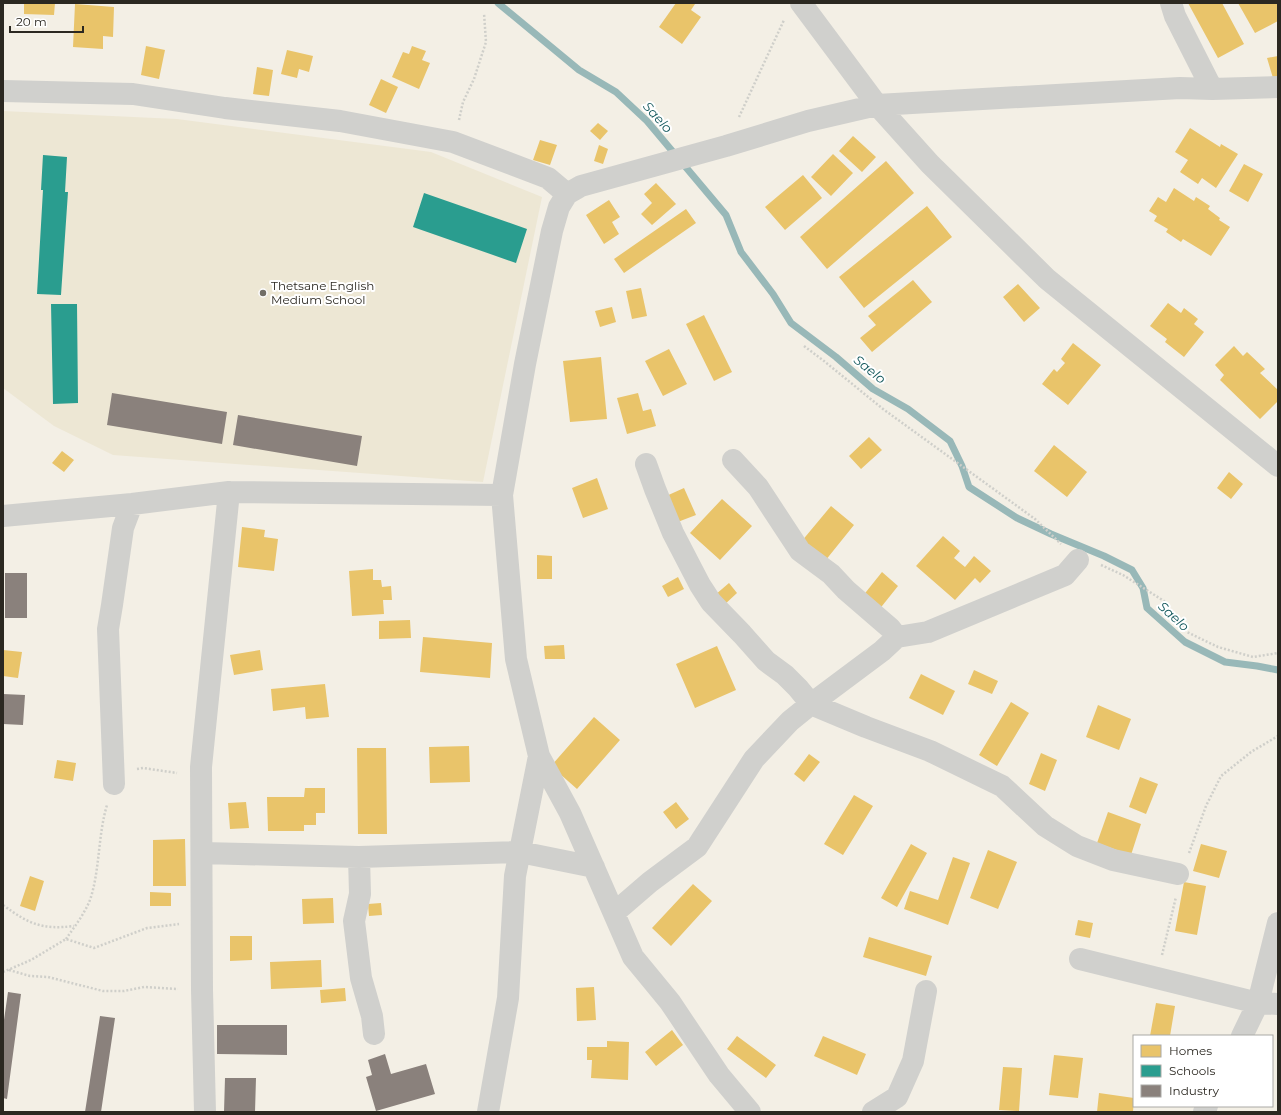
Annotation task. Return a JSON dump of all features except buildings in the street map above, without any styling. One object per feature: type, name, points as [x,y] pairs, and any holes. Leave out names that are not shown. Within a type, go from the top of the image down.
[{"type":"street","points":[[801,3],[877,105],[930,164],[1047,279],[1278,466]]},
{"type":"street","points":[[1171,3],[1175,16],[1212,89]]},
{"type":"street","points":[[750,1112],[719,1075],[670,1002],[633,957],[570,814],[539,756],[516,659],[502,495],[525,364],[552,231],[559,207],[567,194],[581,186],[726,146],[808,121],[877,105],[1180,88],[1212,89],[1278,87]]},
{"type":"street","points":[[3,91],[133,94],[225,108],[340,121],[453,142],[548,178],[567,194]]},
{"type":"street","points":[[733,460],[758,487],[800,551],[831,574],[846,590],[890,628],[897,637]]},
{"type":"street","points":[[646,464],[673,533],[711,602],[766,661],[785,675],[811,704],[930,751],[1002,786],[1046,826],[1076,846],[1113,860],[1178,874]]},
{"type":"street","points":[[3,516],[132,504],[229,492],[502,495]]},
{"type":"street","points":[[206,1112],[202,990],[201,767],[229,492]]},
{"type":"street","points":[[114,784],[108,629],[123,528],[132,504]]},
{"type":"street","points":[[614,913],[650,882],[697,846],[754,759],[790,721],[882,651],[897,637],[928,632],[1065,575],[1078,560]]},
{"type":"street","points":[[488,1112],[508,998],[515,876],[539,756]]},
{"type":"street","points":[[202,853],[359,857],[520,852],[594,866]]},
{"type":"street","points":[[359,857],[360,894],[354,921],[362,978],[372,1016],[374,1034]]},
{"type":"street","points":[[1243,1035],[1268,1003],[1278,923]]},
{"type":"street","points":[[1080,959],[1156,979],[1268,1003]]},
{"type":"street","points":[[872,1112],[897,1097],[913,1061],[926,991]]},
{"type":"path","points":[[453,142],[464,102],[474,79],[486,42],[484,14]]},
{"type":"path","points":[[726,146],[785,17]]},
{"type":"path","points":[[804,346],[824,360],[884,409],[1035,519],[1078,560],[1095,562],[1123,575],[1164,601],[1187,632],[1218,647],[1253,657],[1278,653]]},
{"type":"path","points":[[1156,979],[1176,896],[1178,874],[1189,852],[1206,806],[1221,776],[1252,752],[1278,736]]},
{"type":"path","points":[[3,972],[31,960],[66,939],[75,926],[90,898],[98,867],[104,816],[114,784],[127,770],[143,768],[183,774],[201,767]]},
{"type":"path","points":[[3,905],[32,924],[46,927],[75,926]]},
{"type":"path","points":[[66,939],[94,948],[147,928],[202,921]]},
{"type":"path","points":[[8,970],[103,991],[124,991],[144,987],[202,990]]},
{"type":"shaded area","name":"Thetsane English Medium School","points":[[3,111],[177,119],[431,152],[542,197],[483,482],[113,455],[54,426],[3,388]]},
{"type":"waterway","name":"Saelo","points":[[498,3],[579,70],[616,92],[647,121],[726,215],[741,252],[773,294],[791,323],[836,357],[873,389],[908,409],[950,441],[962,466],[969,487],[1017,518],[1104,556],[1132,570],[1143,588],[1147,608],[1185,642],[1225,662],[1278,670]]},
{"type":"place","name":"Thetsane English Medium School","points":[[263,293]]}]
